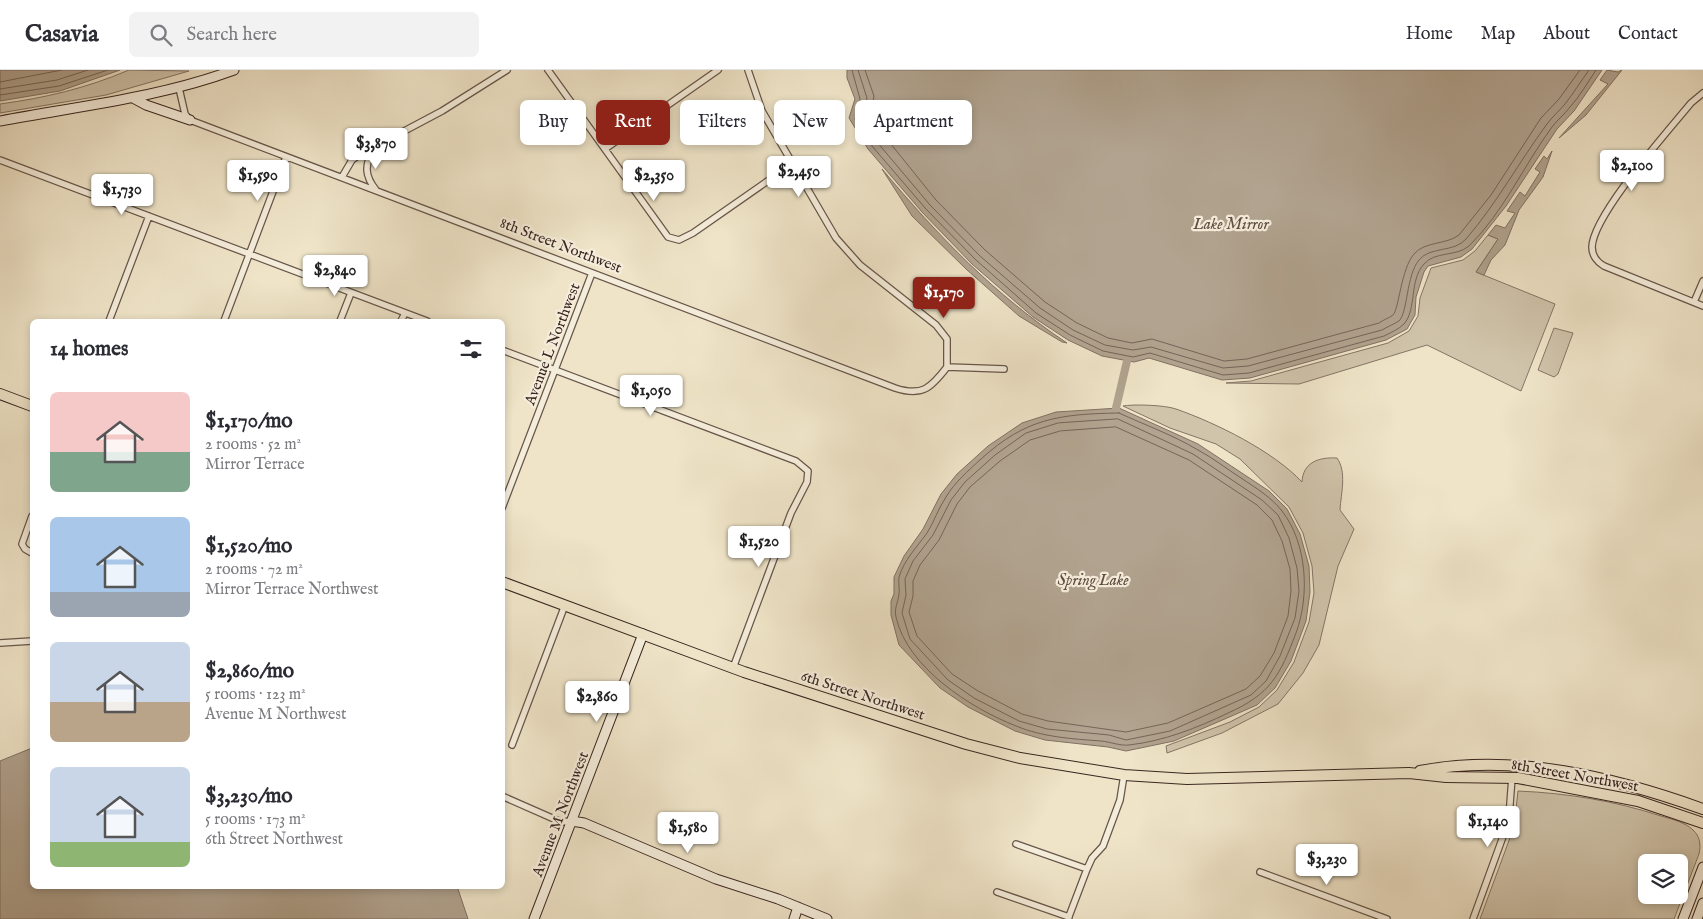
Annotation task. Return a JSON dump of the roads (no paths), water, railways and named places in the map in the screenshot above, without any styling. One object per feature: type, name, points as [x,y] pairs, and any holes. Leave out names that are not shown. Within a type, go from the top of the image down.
[{"type":"highway","points":[[0,394],[30,405]]},
{"type":"highway","name":"6th Street Northwest","points":[[505,583],[733,668],[974,746],[1036,761],[1124,775],[1227,780]]},
{"type":"highway","name":"8th Street Northwest","points":[[1409,773],[1446,766],[1530,767],[1576,774],[1641,789],[1703,809]]},
{"type":"highway","name":"8th Street Northwest","points":[[1227,780],[1409,773],[1446,777],[1515,777],[1638,800],[1703,823]]},
{"type":"highway","points":[[1515,777],[1566,779],[1576,774]]},
{"type":"street","points":[[0,122],[179,88],[234,70]]},
{"type":"street","points":[[342,178],[352,160],[442,111],[507,70]]},
{"type":"street","points":[[548,70],[664,234],[678,240],[693,233],[792,164]]},
{"type":"street","points":[[605,149],[718,70]]},
{"type":"street","points":[[748,70],[762,111],[840,243],[860,265],[936,325],[947,339],[947,367],[1004,369]]},
{"type":"street","points":[[179,88],[184,114],[190,120]]},
{"type":"street","points":[[1703,92],[1690,104],[1623,188],[1595,235],[1592,246],[1594,256],[1604,266],[1703,306]]},
{"type":"street","points":[[133,98],[146,105],[190,120]]},
{"type":"street","name":"8th Street Northwest","points":[[190,120],[905,391],[922,390],[932,386],[947,367]]},
{"type":"street","points":[[373,149],[366,163],[366,175],[377,192]]},
{"type":"street","points":[[225,319],[286,157]]},
{"type":"street","points":[[0,160],[422,319]]},
{"type":"street","points":[[110,319],[149,216]]},
{"type":"street","name":"Avenue L Northwest","points":[[505,500],[592,273]]},
{"type":"street","points":[[1694,302],[1703,281]]},
{"type":"street","points":[[341,319],[351,292]]},
{"type":"street","points":[[403,319],[405,313]]},
{"type":"street","points":[[505,351],[796,461],[808,471],[807,482],[791,513],[733,668]]},
{"type":"street","points":[[30,522],[22,544],[30,552]]},
{"type":"street","points":[[512,745],[565,605]]},
{"type":"street","name":"Avenue M Northwest","points":[[534,919],[643,634]]},
{"type":"street","points":[[0,643],[30,641]]},
{"type":"street","points":[[997,892],[1068,918],[1092,858],[1103,846],[1120,800],[1124,775]]},
{"type":"street","points":[[1473,919],[1505,831],[1515,777]]},
{"type":"street","points":[[505,797],[561,822],[584,823],[732,886],[826,919]]},
{"type":"street","points":[[1016,844],[1087,869]]},
{"type":"street","points":[[1683,919],[1703,867]]},
{"type":"street","points":[[1260,872],[1388,919]]},
{"type":"street","points":[[1697,919],[1703,902]]},
{"type":"street","points":[[794,919],[798,908]]},
{"type":"water","points":[[0,70],[120,70],[60,91],[0,101]]},
{"type":"water","name":"Lake Mirror","points":[[847,70],[1602,70],[1574,111],[1557,129],[1506,206],[1472,249],[1461,257],[1428,266],[1424,272],[1416,297],[1415,315],[1407,329],[1386,340],[1250,378],[1222,380],[1149,358],[1134,362],[1102,356],[1068,340],[1033,317],[972,264],[922,212],[866,145],[972,145],[972,100],[855,100],[855,128],[849,118],[855,99],[847,78]]},
{"type":"water","points":[[1607,70],[1618,72],[1622,70],[1586,115],[1559,138],[1608,84],[1600,80]]},
{"type":"water","points":[[1552,151],[1543,177],[1519,210],[1505,245],[1491,260],[1484,275],[1476,272],[1498,239],[1488,235],[1496,225],[1505,228],[1515,213],[1507,211],[1520,192],[1525,196],[1540,172],[1535,169],[1544,156],[1547,159]]},
{"type":"water","points":[[882,169],[968,263],[1016,305],[1067,343],[1062,342],[1019,316],[966,269],[912,216]]},
{"type":"water","name":"Spring Lake","points":[[1119,408],[1198,444],[1269,491],[1287,509],[1300,534],[1309,566],[1310,592],[1306,621],[1291,661],[1275,688],[1257,705],[1174,741],[1126,751],[1108,747],[1045,740],[1015,731],[968,707],[940,688],[899,645],[891,615],[894,577],[904,556],[923,529],[941,494],[957,474],[988,446],[1022,423],[1056,412]]},
{"type":"water","points":[[30,749],[30,889],[458,889],[468,919],[0,919],[0,761]]},
{"type":"waterway","points":[[1116,408],[1127,361]]}]
